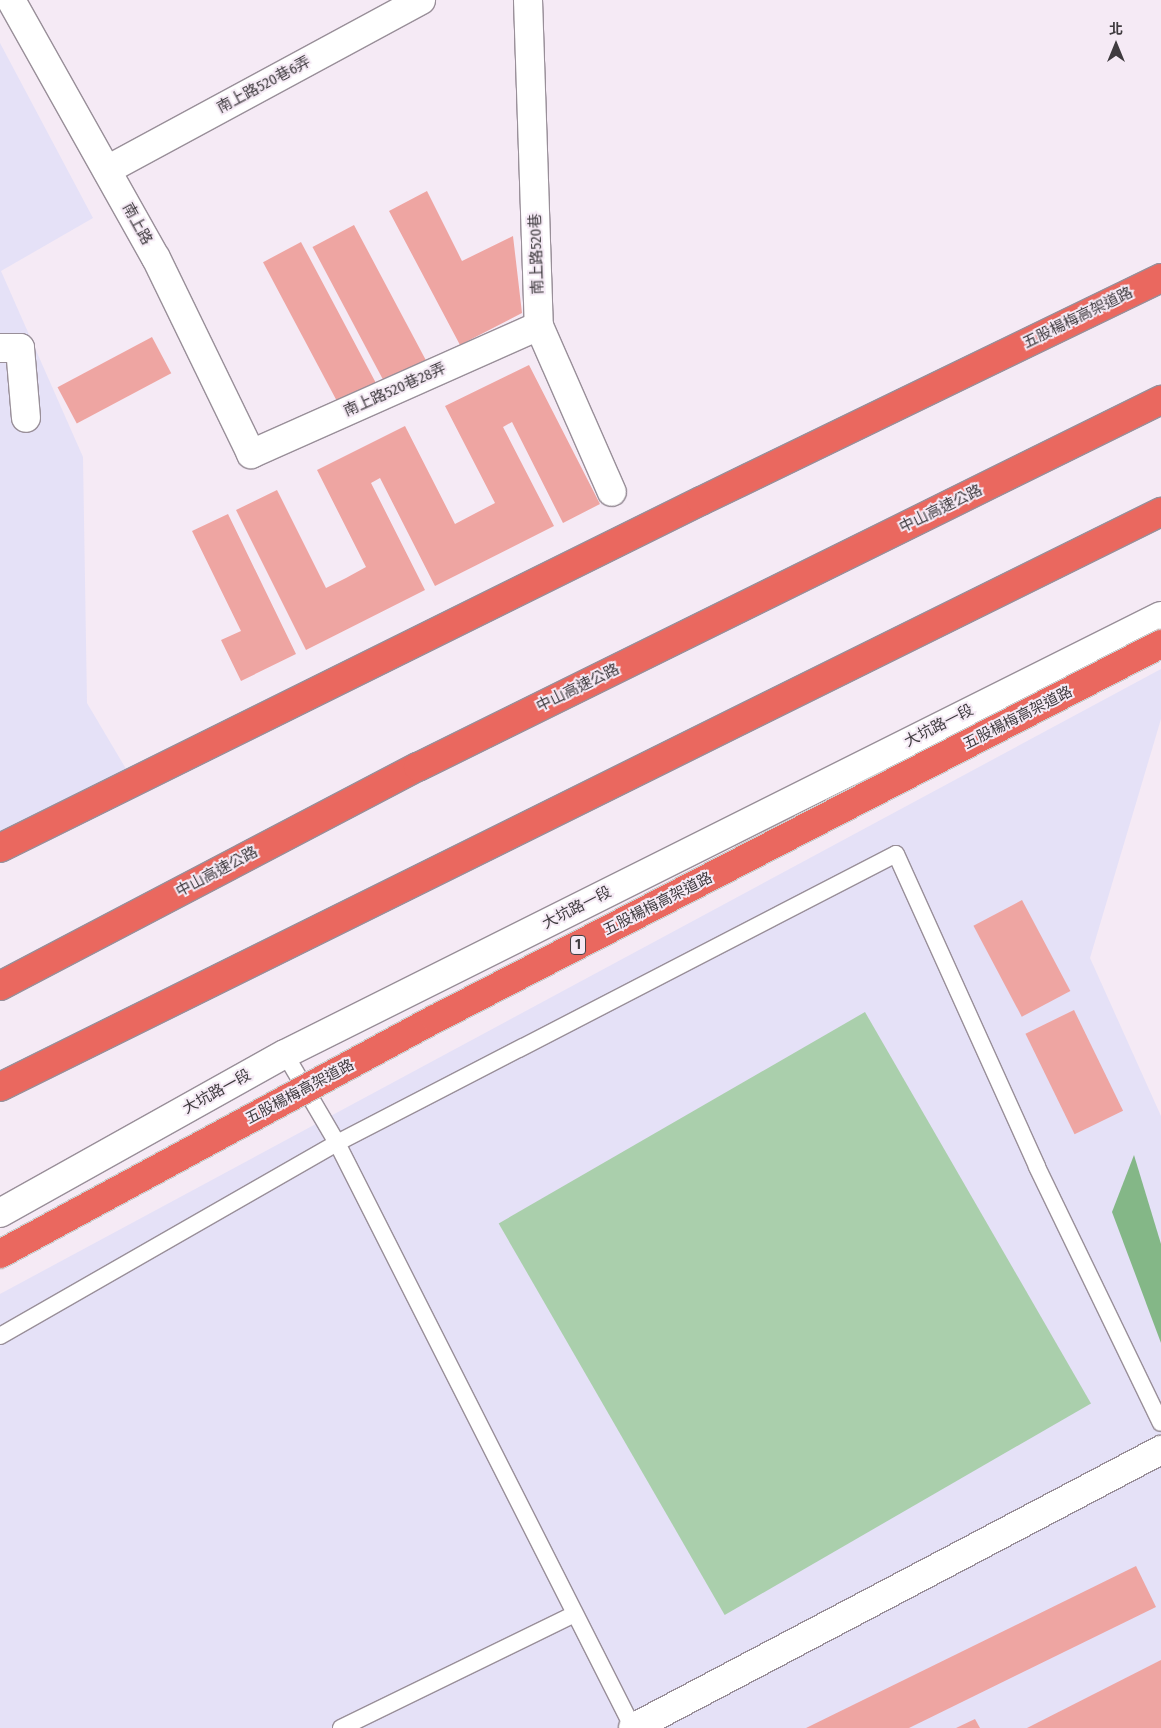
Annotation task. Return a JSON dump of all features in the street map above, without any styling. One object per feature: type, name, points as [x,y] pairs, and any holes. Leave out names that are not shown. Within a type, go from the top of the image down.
[{"type":"highway","name":"五股楊梅高架道路","points":[[0,848],[710,496],[1161,278]]},
{"type":"highway","name":"中山高速公路","points":[[0,986],[418,767],[1161,400]]},
{"type":"highway","points":[[0,1087],[1161,512]]},
{"type":"highway","name":"五股楊梅高架道路","points":[[0,1254],[434,1019],[1161,644]]},
{"type":"street","name":"南上路","points":[[11,0],[156,258],[251,454]]},
{"type":"street","name":"南上路520巷6弄","points":[[106,170],[422,0]]},
{"type":"street","name":"南上路520巷","points":[[528,0],[539,326],[612,492]]},
{"type":"street","name":"南上路520巷28弄","points":[[251,454],[539,326]]},
{"type":"street","points":[[0,348],[20,348],[26,418]]},
{"type":"street","name":"大坑路一段","points":[[0,1212],[285,1054],[1161,616]]},
{"type":"street","points":[[633,1728],[1161,1450]]},
{"type":"lane","points":[[0,1336],[337,1142],[896,854],[1036,1168],[1161,1423]]},
{"type":"lane","points":[[285,1054],[337,1142],[574,1615],[633,1728]]},
{"type":"lane","points":[[341,1728],[574,1615]]},
{"type":"shaded area","points":[[0,43],[93,218],[1,271],[83,457],[87,703],[132,779],[0,842]]},
{"type":"shaded area","points":[[1161,669],[1161,719],[1090,958],[1161,1116],[1161,1728],[0,1728],[0,1294]]},
{"type":"green space","points":[[865,1012],[1091,1403],[725,1615],[499,1224]]},
{"type":"green space","points":[[1134,1155],[1161,1244],[1161,1343],[1112,1212]]},
{"type":"building","points":[[427,191],[462,261],[513,236],[522,313],[460,345],[389,211]]},
{"type":"building","points":[[354,225],[426,361],[385,383],[313,247]]},
{"type":"building","points":[[301,242],[377,384],[339,404],[263,262]]},
{"type":"building","points":[[152,337],[171,373],[77,423],[58,387]]},
{"type":"building","points":[[529,365],[600,504],[563,523],[512,422],[503,427],[554,526],[435,586],[380,478],[371,483],[425,590],[306,650],[236,510],[277,490],[326,588],[366,567],[317,470],[405,426],[455,524],[495,503],[445,406]]},
{"type":"building","points":[[228,514],[296,654],[241,681],[221,640],[241,631],[192,531]]},
{"type":"building","points":[[1022,900],[1070,991],[1022,1017],[973,926]]},
{"type":"building","points":[[1074,1010],[1123,1111],[1075,1134],[1025,1034]]},
{"type":"building","points":[[1136,1566],[1156,1607],[909,1728],[806,1728]]},
{"type":"building","points":[[1161,1660],[1161,1728],[1027,1728]]},
{"type":"building","points":[[975,1719],[980,1728],[956,1728]]}]
